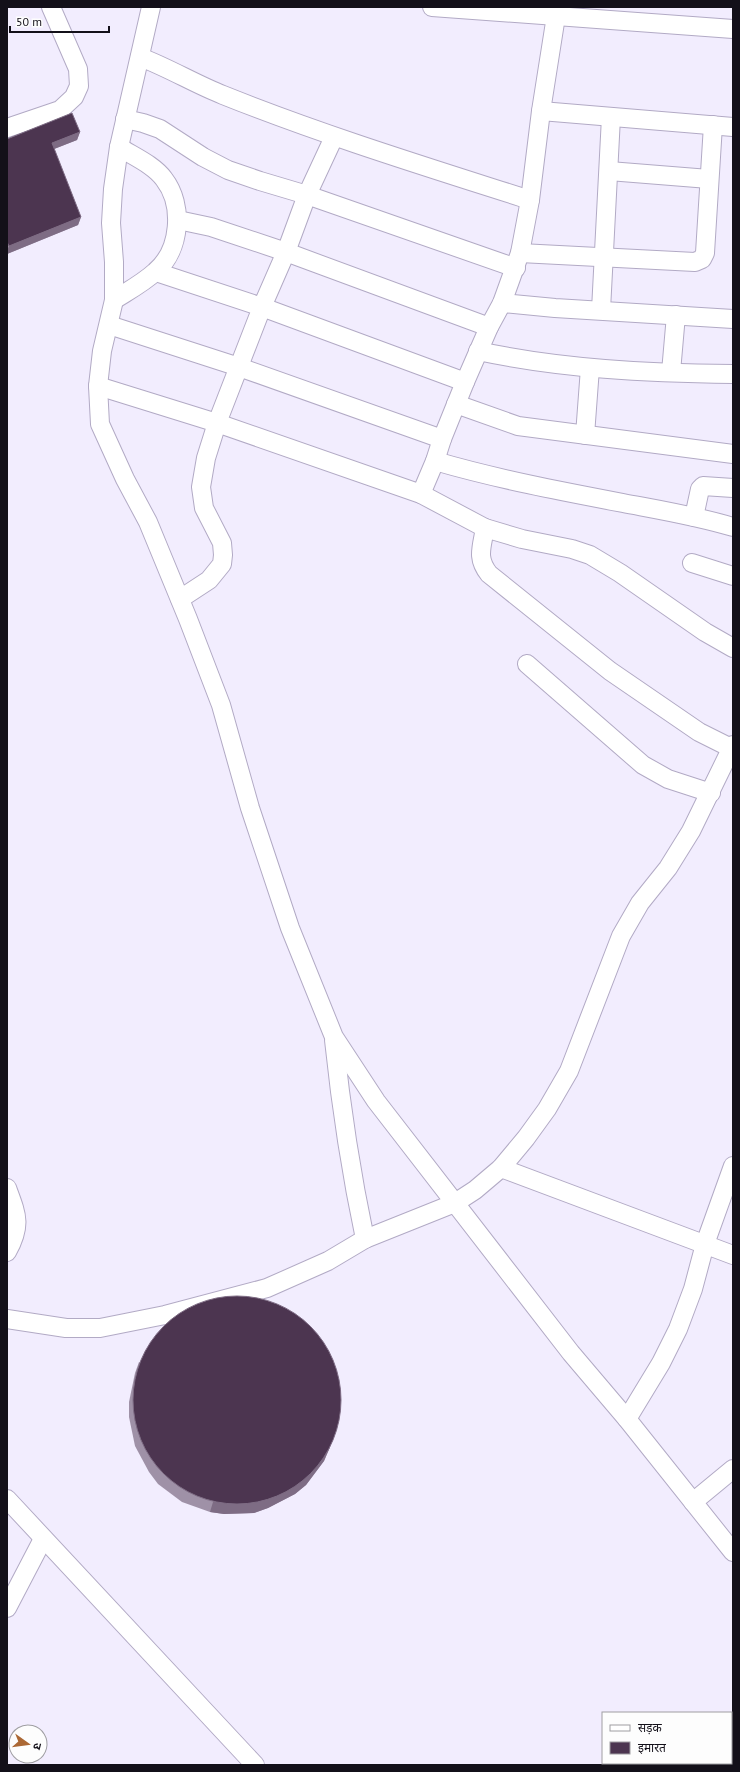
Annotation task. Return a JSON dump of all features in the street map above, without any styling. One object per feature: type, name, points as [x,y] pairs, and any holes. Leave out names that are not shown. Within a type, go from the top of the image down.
[{"type":"street","points":[[7,128],[60,110],[74,97],[79,86],[78,69],[51,7]]},
{"type":"street","points":[[151,7],[119,147],[113,189],[111,223],[114,262],[114,300],[102,351],[98,386],[100,424],[125,479],[148,522],[180,599],[220,705],[250,808],[290,928],[334,1037],[376,1101],[418,1158],[455,1203],[571,1353],[627,1419],[733,1552]]},
{"type":"street","points":[[432,7],[556,16],[592,13],[733,28]]},
{"type":"street","points":[[421,494],[465,382],[489,327],[502,304],[518,260],[530,200],[541,111],[556,16]]},
{"type":"street","points":[[140,57],[158,64],[222,95],[334,137],[530,200]]},
{"type":"street","points":[[541,111],[733,127]]},
{"type":"street","points":[[601,310],[605,258],[611,117]]},
{"type":"street","points":[[125,119],[160,129],[203,157],[228,170],[518,260],[605,258],[695,262],[702,259],[705,253],[713,125]]},
{"type":"street","points":[[180,599],[209,580],[222,564],[222,543],[204,508],[201,487],[206,458],[217,423],[262,307],[286,252],[307,195],[334,137]]},
{"type":"street","points":[[114,300],[156,272],[167,256],[176,237],[178,220],[175,200],[164,179],[150,166],[119,147]]},
{"type":"street","points":[[609,171],[709,179]]},
{"type":"street","points":[[178,220],[211,227],[286,252],[489,327]]},
{"type":"street","points":[[156,272],[262,307],[465,382]]},
{"type":"street","points":[[502,304],[733,319]]},
{"type":"street","points":[[671,372],[676,315]]},
{"type":"street","points":[[109,325],[239,367],[442,439]]},
{"type":"street","points":[[478,351],[518,359],[590,368],[733,374]]},
{"type":"street","points":[[585,435],[590,368]]},
{"type":"street","points":[[98,386],[217,423],[421,494],[486,528],[522,539],[572,549],[590,555],[620,573],[705,632],[733,648]]},
{"type":"street","points":[[456,404],[518,426],[733,454]]},
{"type":"street","points":[[435,461],[478,474],[694,517],[733,527]]},
{"type":"street","points":[[694,517],[700,489],[703,486],[733,488]]},
{"type":"street","points":[[7,1319],[66,1328],[100,1328],[165,1315],[267,1288],[328,1261],[365,1239],[455,1203],[475,1190],[501,1168],[526,1138],[547,1109],[569,1071],[621,936],[640,903],[668,868],[691,830],[733,747],[699,732],[616,675],[567,638],[489,574],[483,567],[480,558],[486,528]]},
{"type":"street","points":[[692,563],[733,576]]},
{"type":"street","points":[[527,664],[643,765],[668,779],[711,793]]},
{"type":"street","points":[[334,1037],[340,1104],[353,1183],[365,1239]]},
{"type":"street","points":[[627,1419],[661,1363],[678,1329],[693,1289],[705,1244],[733,1166]]},
{"type":"street","points":[[501,1168],[733,1255]]},
{"type":"street","points":[[7,1188],[16,1214],[16,1236],[7,1252]]},
{"type":"street","points":[[693,1502],[733,1469]]},
{"type":"street","points":[[7,1498],[43,1539],[255,1765]]},
{"type":"street","points":[[7,1608],[43,1539]]},
{"type":"building","points":[[72,113],[80,132],[52,143],[81,217],[9,246],[7,242],[7,139]]},
{"type":"building","points":[[237,1296],[257,1298],[277,1304],[303,1320],[317,1334],[333,1360],[339,1380],[341,1400],[339,1420],[333,1440],[317,1466],[303,1480],[277,1496],[257,1502],[237,1504],[217,1502],[197,1496],[171,1480],[157,1466],[141,1440],[135,1420],[133,1400],[135,1380],[141,1360],[157,1334],[171,1320],[197,1304],[217,1298]]}]
